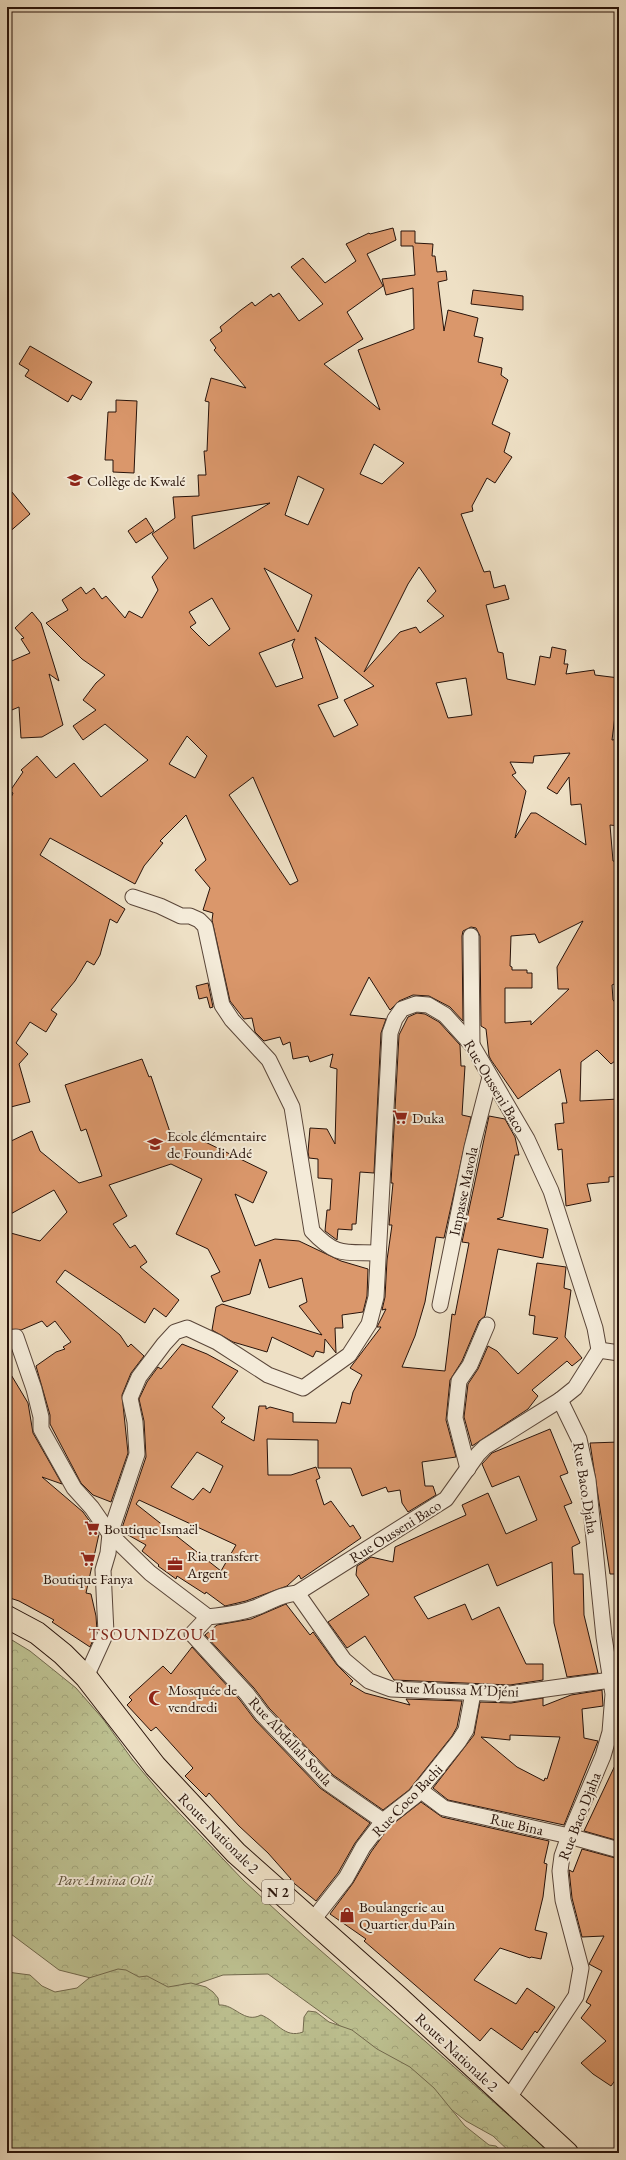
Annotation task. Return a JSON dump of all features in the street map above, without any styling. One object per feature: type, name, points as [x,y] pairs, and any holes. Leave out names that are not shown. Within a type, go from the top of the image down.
[{"type":"main road","name":"Route Nationale 2","points":[[7,1617],[37,1633],[86,1677],[155,1766],[236,1853],[398,1997],[567,2153]]},
{"type":"street","points":[[133,897],[160,906],[180,916],[195,918],[205,926],[222,1005],[232,1020],[269,1060],[292,1107],[312,1231],[323,1243],[336,1252],[377,1253]]},
{"type":"street","points":[[471,936],[472,1045]]},
{"type":"street","name":"Rue Ousseni Baco","points":[[86,1677],[106,1633],[103,1570],[108,1553],[110,1534],[137,1454],[135,1422],[130,1398],[139,1378],[175,1332],[187,1328],[217,1342],[268,1375],[303,1388],[349,1356],[369,1324],[376,1297],[377,1253],[390,1033],[395,1019],[402,1009],[416,1004],[428,1005],[445,1015],[472,1045],[527,1139],[550,1191],[595,1328],[599,1350],[575,1388],[560,1400],[485,1447],[478,1454],[446,1499],[297,1593],[282,1594],[255,1608],[237,1613],[208,1617]]},
{"type":"street","name":"Impasse Mavola","points":[[440,1305],[472,1147],[490,1077]]},
{"type":"street","points":[[468,1469],[455,1418],[459,1381],[470,1365],[487,1325]]},
{"type":"street","points":[[7,1338],[16,1337],[20,1344],[25,1366],[34,1389],[41,1417],[41,1429],[49,1446],[74,1488],[92,1508],[110,1534],[150,1573],[208,1617]]},
{"type":"street","points":[[599,1350],[619,1353]]},
{"type":"street","name":"Rue Baco Djaha","points":[[508,2099],[576,1996],[581,1968],[563,1900],[560,1871],[569,1836],[603,1756],[610,1732],[613,1694],[604,1637],[588,1480],[579,1439],[560,1400]]},
{"type":"street","name":"Rue Moussa M’Djéni","points":[[297,1593],[344,1660],[369,1681],[391,1689],[510,1694],[611,1680]]},
{"type":"street","name":"Rue Abdallah Soula","points":[[208,1617],[192,1634],[247,1694],[262,1714],[327,1782],[383,1821]]},
{"type":"street","name":"Rue Coco Bachi","points":[[312,1921],[346,1878],[363,1847],[383,1821],[420,1790],[439,1768],[466,1730],[473,1693]]},
{"type":"street","name":"Rue Bina","points":[[420,1790],[444,1808],[569,1836],[619,1850]]},
{"type":"green space","name":"Parc Amina Oili","points":[[7,1637],[30,1651],[76,1688],[103,1719],[132,1759],[163,1796],[244,1881],[305,1937],[551,2153],[511,2153],[493,2136],[466,2121],[401,2070],[268,1974],[223,1975],[162,1996],[59,1970],[7,1931]]},
{"type":"green space","points":[[118,1969],[126,1970],[139,1977],[147,1976],[168,1987],[191,1983],[206,1987],[218,1998],[219,2005],[230,2007],[244,2016],[255,2017],[261,2015],[291,2033],[296,2034],[303,2032],[304,2017],[308,2011],[316,2012],[329,2022],[352,2030],[377,2049],[410,2067],[434,2088],[465,2126],[489,2145],[496,2146],[504,2153],[7,2153],[7,1972],[30,1975],[42,1986],[55,1992],[77,1988],[89,1978]]},
{"type":"building","points":[[393,228],[396,240],[367,254],[383,286],[347,312],[363,339],[324,364],[380,410],[358,350],[414,329],[413,288],[386,295],[382,279],[415,275],[413,246],[401,246],[401,231],[415,231],[415,243],[433,244],[432,256],[435,256],[437,272],[446,271],[447,280],[438,282],[444,331],[448,310],[478,318],[474,336],[483,338],[478,362],[502,368],[501,375],[508,380],[492,424],[510,433],[504,452],[512,457],[495,483],[487,478],[472,506],[473,511],[461,514],[484,572],[490,571],[494,588],[505,585],[509,599],[486,605],[498,652],[503,653],[507,679],[535,685],[540,656],[550,658],[552,647],[566,650],[564,664],[568,664],[566,674],[594,670],[595,675],[619,678],[619,709],[616,708],[612,740],[619,739],[619,826],[610,825],[613,861],[619,862],[619,982],[612,985],[613,1000],[619,1007],[619,1058],[611,1064],[597,1050],[581,1062],[580,1101],[619,1099],[619,1176],[609,1177],[609,1182],[587,1184],[591,1201],[566,1206],[562,1149],[558,1150],[555,1124],[564,1123],[562,1103],[567,1103],[560,1069],[518,1099],[491,1060],[489,1056],[486,1029],[481,1026],[480,936],[476,928],[471,927],[463,931],[462,936],[463,1021],[450,1007],[429,996],[413,995],[399,1001],[390,1010],[369,977],[350,1015],[386,1019],[381,1033],[374,1173],[360,1172],[356,1224],[352,1224],[352,1230],[338,1229],[337,1240],[325,1231],[327,1210],[330,1210],[332,1179],[318,1178],[318,1159],[309,1158],[308,1152],[310,1128],[327,1129],[335,1144],[337,1069],[330,1067],[333,1054],[310,1062],[308,1056],[293,1059],[290,1042],[283,1045],[280,1037],[264,1041],[255,1032],[252,1018],[244,1019],[230,1001],[212,920],[213,913],[203,910],[210,888],[195,870],[206,860],[186,815],[160,841],[163,843],[144,866],[135,884],[50,838],[40,855],[125,909],[117,923],[110,919],[100,955],[94,965],[87,961],[75,981],[51,1010],[57,1014],[46,1032],[30,1022],[16,1043],[28,1054],[19,1064],[30,1102],[7,1108],[7,807],[13,793],[10,791],[23,772],[21,770],[37,756],[56,778],[74,763],[101,797],[148,760],[105,724],[83,740],[73,726],[96,710],[83,700],[96,683],[105,675],[82,659],[46,623],[68,610],[62,600],[81,587],[86,594],[94,588],[102,599],[106,596],[125,618],[129,611],[142,618],[158,590],[152,577],[168,558],[152,534],[175,518],[173,497],[199,496],[198,475],[206,475],[204,451],[207,451],[209,402],[205,401],[211,378],[246,388],[214,350],[216,348],[210,340],[222,331],[220,327],[241,310],[252,302],[255,306],[271,294],[273,297],[279,293],[299,321],[323,304],[291,267],[303,258],[325,283],[356,261],[346,244],[369,233]],"holes":[[[374,444],[404,463],[382,484],[360,474]],[[298,476],[324,489],[308,525],[285,515]],[[270,503],[194,549],[192,516]],[[419,567],[436,591],[427,601],[444,616],[420,633],[416,627],[400,632],[364,672],[408,584]],[[264,568],[312,595],[298,632]],[[212,598],[230,629],[209,646],[190,627],[196,623],[189,612]],[[315,637],[374,686],[344,700],[358,725],[334,737],[318,705],[338,698]],[[295,639],[292,645],[303,678],[276,687],[259,653]],[[466,678],[472,715],[448,718],[436,683]],[[187,736],[207,756],[195,778],[169,764]],[[570,753],[547,788],[557,794],[569,777],[571,805],[581,804],[586,845],[536,813],[531,813],[515,838],[526,791],[512,775],[516,773],[510,762],[533,763],[534,756]],[[253,777],[298,881],[290,885],[229,795]],[[583,921],[557,967],[558,989],[569,989],[531,1025],[531,1021],[505,1023],[505,988],[532,988],[532,973],[527,973],[527,970],[512,970],[512,967],[510,966],[511,936],[535,934],[539,943]]]},
{"type":"building","points":[[473,290],[523,296],[523,310],[471,304]]},
{"type":"building","points":[[30,346],[92,382],[81,400],[72,395],[68,402],[25,376],[29,370],[19,364]]},
{"type":"building","points":[[116,400],[137,401],[134,473],[113,472],[113,460],[105,460],[108,412],[116,412]]},
{"type":"building","points":[[7,486],[30,514],[7,534]]},
{"type":"building","points":[[146,518],[154,531],[136,543],[128,531]]},
{"type":"building","points":[[32,612],[41,623],[59,681],[49,674],[63,725],[42,737],[21,738],[19,707],[7,712],[7,663],[30,653],[21,639],[24,638],[15,628]]},
{"type":"building","points":[[208,983],[213,1007],[210,1008],[207,997],[199,999],[196,986]]},
{"type":"building","points":[[417,1013],[425,1014],[439,1022],[460,1045],[461,1066],[465,1066],[462,1115],[471,1117],[444,1238],[436,1237],[425,1302],[415,1336],[402,1367],[445,1371],[452,1314],[455,1315],[469,1243],[462,1242],[489,1116],[505,1119],[515,1137],[519,1155],[515,1155],[503,1217],[497,1219],[548,1229],[543,1258],[498,1249],[485,1316],[479,1321],[462,1361],[450,1380],[446,1420],[456,1457],[422,1462],[425,1486],[433,1486],[436,1495],[408,1512],[402,1503],[400,1490],[388,1492],[386,1487],[362,1496],[351,1468],[318,1468],[318,1440],[267,1439],[268,1475],[291,1475],[316,1467],[320,1478],[316,1480],[324,1505],[331,1501],[350,1527],[353,1525],[361,1538],[301,1579],[299,1575],[287,1586],[246,1601],[225,1606],[206,1592],[205,1594],[177,1576],[176,1579],[158,1566],[159,1565],[142,1551],[146,1545],[121,1531],[146,1457],[144,1421],[139,1399],[147,1382],[158,1367],[161,1369],[182,1344],[207,1354],[238,1371],[212,1407],[225,1418],[221,1422],[254,1441],[259,1406],[266,1406],[266,1409],[270,1407],[293,1413],[293,1422],[336,1423],[342,1402],[350,1404],[353,1392],[362,1375],[350,1368],[381,1327],[377,1327],[386,1309],[382,1310],[385,1297],[387,1260],[392,1225],[389,1225],[393,1183],[391,1183],[399,1035],[408,1017]],"holes":[[[197,1452],[223,1466],[210,1493],[203,1488],[193,1500],[171,1487]],[[139,1500],[236,1545],[221,1571],[136,1504]]]},
{"type":"building","points":[[142,1059],[149,1077],[151,1076],[172,1138],[182,1134],[197,1141],[199,1139],[267,1172],[253,1203],[235,1194],[255,1246],[275,1239],[299,1241],[341,1261],[368,1269],[367,1296],[363,1312],[342,1315],[343,1328],[335,1328],[336,1353],[325,1339],[324,1353],[316,1351],[313,1357],[272,1337],[267,1352],[233,1342],[212,1330],[216,1307],[222,1304],[322,1335],[299,1306],[307,1302],[302,1278],[269,1288],[260,1259],[250,1294],[223,1302],[211,1276],[220,1272],[208,1249],[176,1234],[202,1179],[171,1164],[109,1185],[127,1216],[113,1224],[130,1248],[135,1245],[147,1262],[140,1267],[179,1300],[166,1317],[154,1308],[145,1323],[65,1270],[56,1282],[120,1335],[128,1347],[131,1344],[144,1356],[131,1373],[122,1395],[128,1453],[111,1502],[93,1495],[81,1483],[50,1424],[50,1415],[36,1366],[56,1352],[65,1349],[63,1347],[71,1342],[55,1321],[47,1327],[42,1321],[21,1330],[7,1329],[7,1232],[40,1241],[67,1212],[54,1190],[7,1216],[7,1143],[32,1131],[40,1151],[79,1183],[102,1176],[86,1129],[81,1131],[65,1085]]},
{"type":"building","points":[[537,1263],[566,1267],[564,1288],[571,1290],[565,1337],[582,1358],[572,1366],[567,1361],[532,1390],[538,1396],[528,1409],[472,1446],[464,1417],[468,1384],[478,1369],[488,1346],[497,1351],[518,1374],[558,1338],[533,1334],[535,1316],[529,1315]]},
{"type":"building","points":[[7,1368],[28,1403],[33,1433],[62,1484],[42,1477],[83,1512],[99,1534],[86,1593],[91,1594],[96,1616],[97,1631],[90,1647],[52,1622],[54,1620],[19,1601],[7,1597]]},
{"type":"building","points":[[550,1429],[568,1473],[560,1476],[572,1503],[564,1506],[580,1543],[572,1547],[574,1574],[583,1574],[584,1615],[598,1673],[567,1677],[554,1623],[552,1562],[497,1586],[488,1564],[414,1597],[428,1619],[465,1604],[472,1620],[499,1607],[526,1664],[543,1664],[543,1680],[510,1685],[394,1680],[365,1636],[347,1648],[328,1622],[369,1595],[356,1575],[357,1566],[371,1557],[393,1562],[395,1547],[466,1515],[462,1505],[488,1493],[506,1534],[537,1520],[519,1476],[492,1487],[482,1464],[492,1453]]},
{"type":"building","points":[[619,1442],[619,1574],[610,1574],[590,1443]]},
{"type":"building","points":[[286,1604],[310,1635],[313,1632],[337,1665],[353,1681],[350,1684],[365,1693],[410,1705],[406,1699],[462,1701],[457,1727],[452,1736],[409,1790],[383,1810],[333,1775],[269,1708],[254,1688],[205,1635],[217,1625],[251,1619]]},
{"type":"building","points":[[192,1647],[240,1700],[255,1720],[320,1788],[370,1823],[355,1843],[338,1873],[316,1901],[290,1880],[291,1879],[268,1853],[239,1826],[209,1793],[206,1797],[185,1776],[193,1768],[156,1727],[151,1731],[127,1705],[132,1700],[129,1697],[163,1666],[171,1674]]},
{"type":"building","points":[[602,1690],[603,1706],[582,1709],[584,1738],[598,1741],[564,1825],[448,1800],[433,1788],[474,1735],[480,1702],[511,1703],[543,1698],[543,1706],[571,1695]],"holes":[[[510,1735],[560,1737],[547,1779],[545,1778],[544,1781],[517,1767],[481,1737],[510,1740]]]},
{"type":"building","points":[[619,1757],[619,1841],[584,1831]]},
{"type":"building","points":[[421,1802],[442,1817],[549,1841],[544,1863],[547,1864],[543,1897],[535,1930],[547,1933],[541,1959],[530,1958],[500,1948],[474,1980],[516,2004],[527,1988],[555,2007],[537,2033],[535,2031],[522,2050],[491,2028],[480,2041],[364,1941],[366,1939],[330,1914],[353,1883],[371,1852],[389,1827]]},
{"type":"building","points":[[582,1849],[619,1859],[619,2075],[611,2086],[593,2074],[581,2063],[606,2041],[581,2018],[591,2005],[586,2002],[602,1971],[589,1964],[604,1936],[582,1937],[572,1898],[569,1870],[573,1872]]},
{"type":"place","name":"Collège de Kwalé","points":[[75,480]]},
{"type":"place","name":"Duka","points":[[400,1117]]},
{"type":"place","name":"Ecole élémentaire de Foundi Adé","points":[[155,1144]]},
{"type":"place","name":"Boutique Ismaël","points":[[92,1528]]},
{"type":"place","name":"Boutique Fanya","points":[[88,1559]]},
{"type":"place","name":"Ria transfert Argent","points":[[175,1564]]},
{"type":"place","name":"Mosquée de vendredi","points":[[156,1698]]},
{"type":"place","name":"Boulangerie au Quartier du Pain","points":[[347,1915]]},
{"type":"district","name":"TSOUNDZOU 1","points":[[153,1634]]}]
